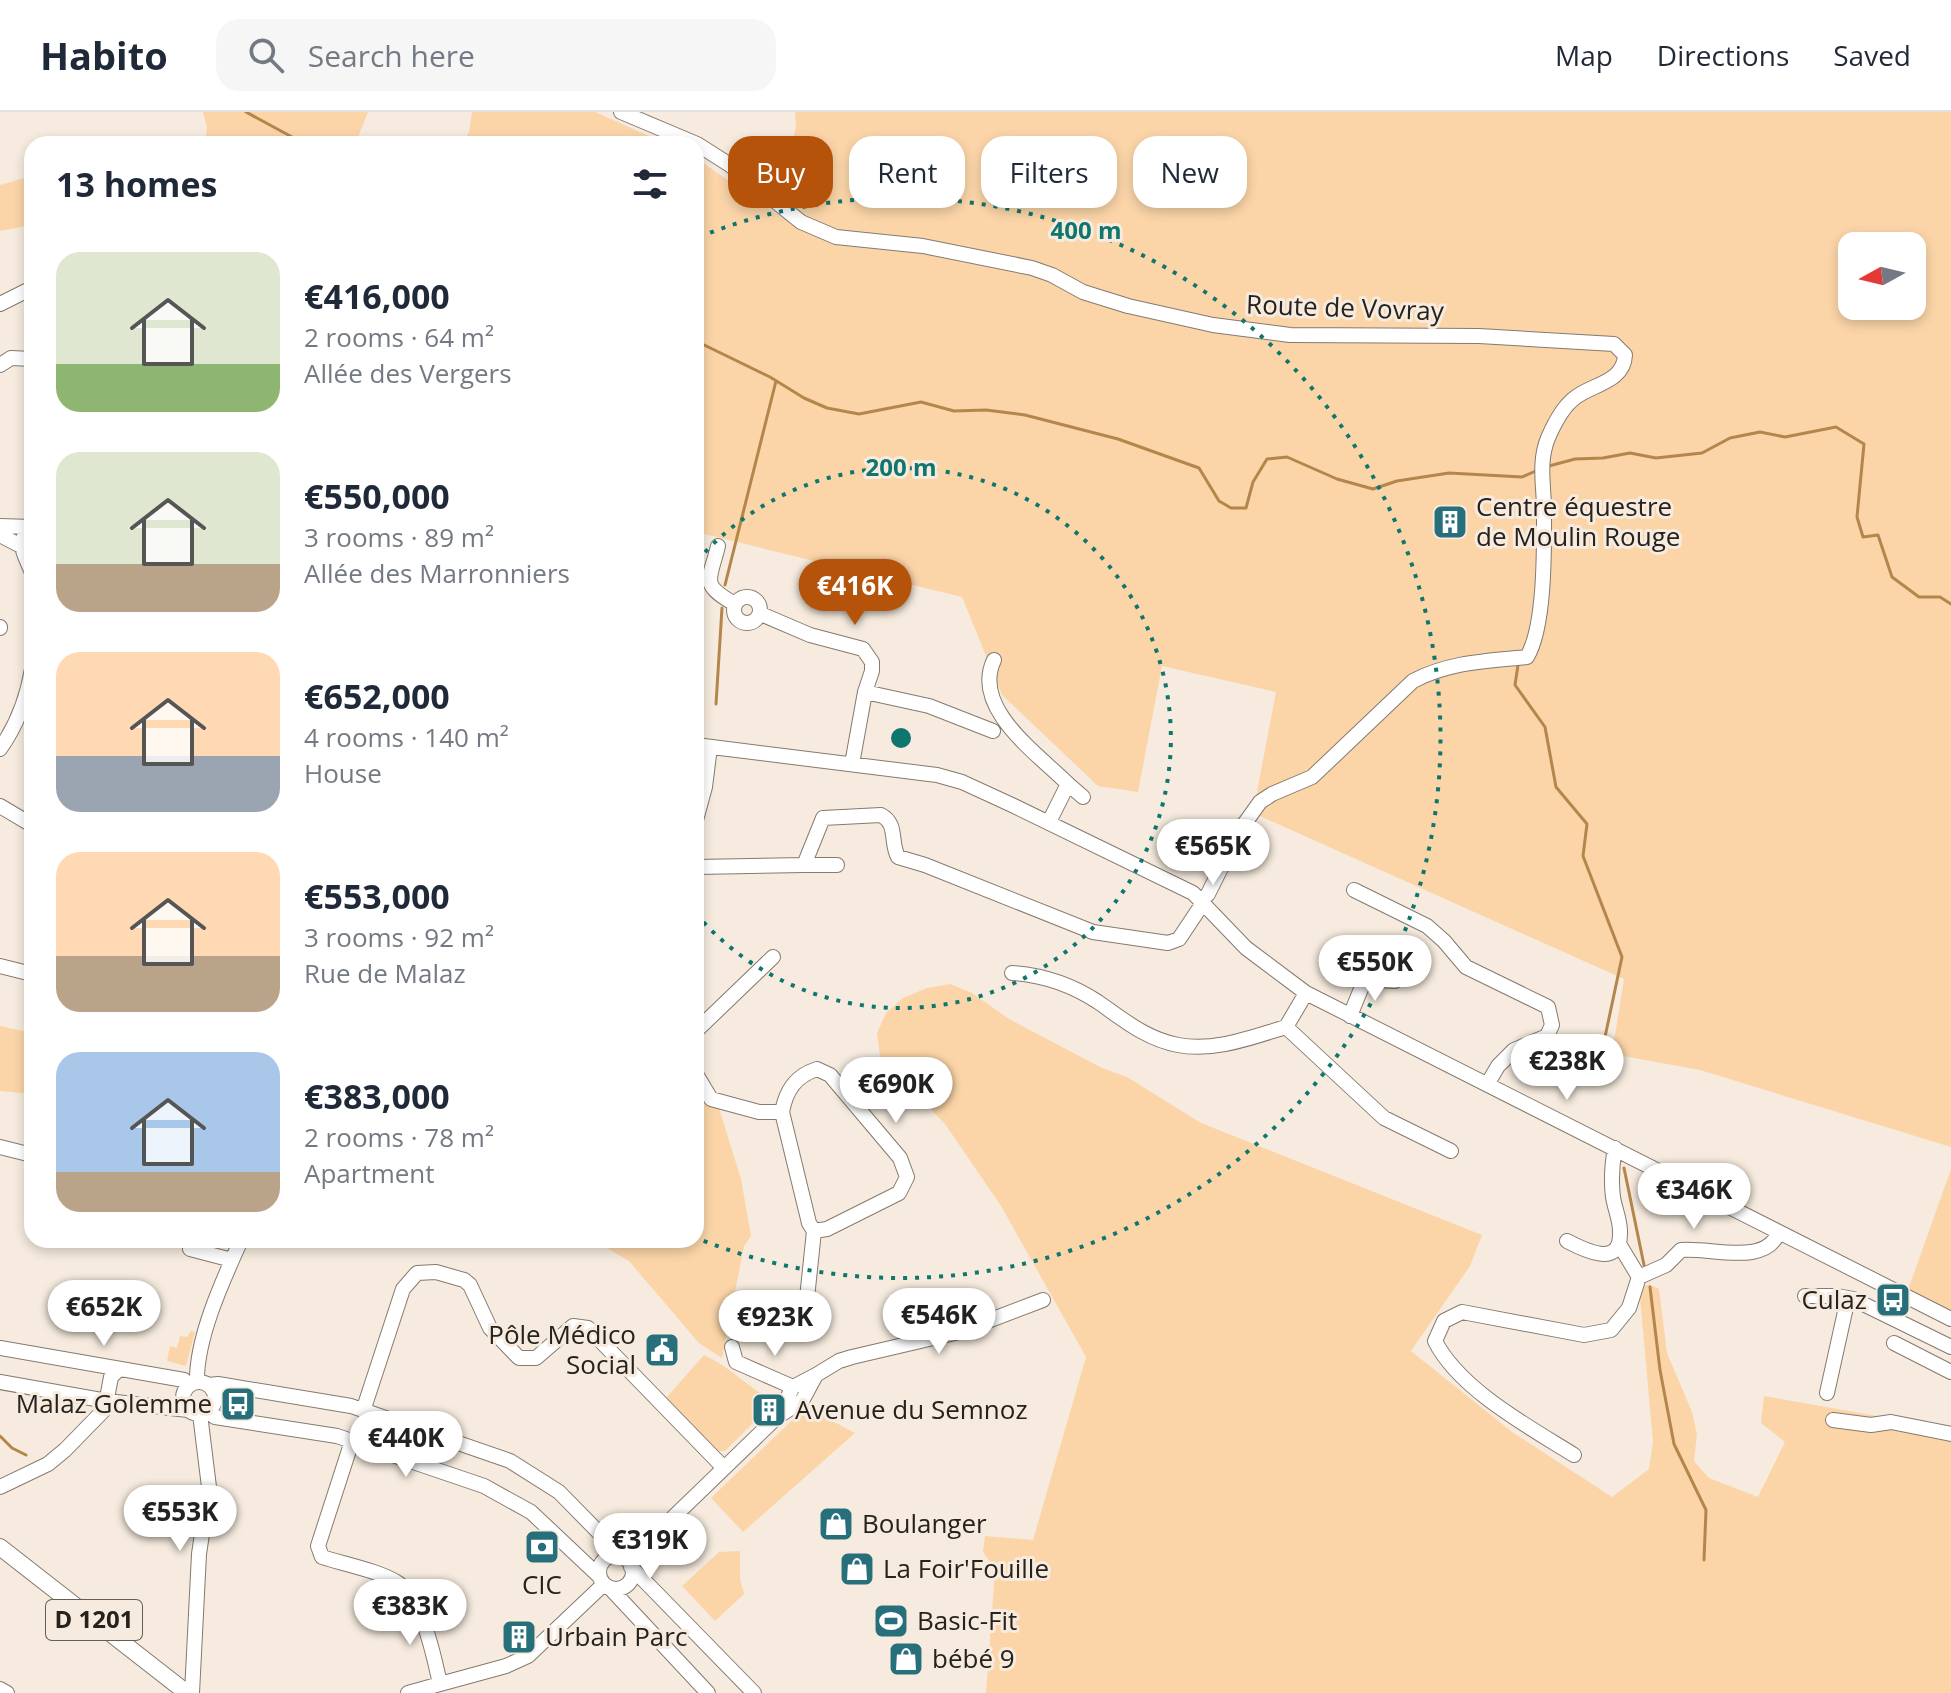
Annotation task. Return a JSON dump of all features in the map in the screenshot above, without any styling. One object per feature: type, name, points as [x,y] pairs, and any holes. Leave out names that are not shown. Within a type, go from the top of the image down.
[{"type":"main road","name":"D 1201","points":[[0,1547],[181,1691]]},
{"type":"main road","name":"D 1201","points":[[0,1559],[181,1691]]},
{"type":"street","name":"Route de Vovray","points":[[621,112],[678,136]]},
{"type":"street","name":"Route de Vovray","points":[[704,148],[730,165],[801,222],[836,237],[923,246],[1032,268],[1083,292],[1128,306],[1213,325],[1290,335],[1479,336],[1614,344],[1625,355],[1622,368],[1612,378],[1574,398],[1558,417],[1541,466],[1544,504],[1539,629],[1527,657],[1455,664],[1413,681],[1312,777],[1260,802],[1246,820],[1202,902]]},
{"type":"street","points":[[0,304],[24,292]]},
{"type":"street","points":[[0,365],[11,358],[24,359]]},
{"type":"street","points":[[0,526],[24,527]]},
{"type":"street","points":[[0,535],[24,556]]},
{"type":"street","points":[[718,546],[708,576],[709,584],[716,593],[735,604],[740,599],[752,597],[758,601],[761,614],[810,635],[863,649],[872,662],[852,764]]},
{"type":"street","points":[[994,660],[988,677],[997,710],[1010,727],[1083,797]]},
{"type":"street","points":[[865,692],[929,706],[993,731]]},
{"type":"street","points":[[0,749],[24,702]]},
{"type":"street","points":[[704,746],[937,775],[962,782],[1193,893],[1246,948],[1306,993],[1951,1319]]},
{"type":"street","points":[[704,766],[704,791]]},
{"type":"street","points":[[1049,822],[1068,784]]},
{"type":"street","points":[[0,806],[24,820]]},
{"type":"street","points":[[804,865],[823,818],[881,815],[892,825],[898,857],[1093,932],[1125,935],[1152,943],[1176,941],[1202,902]]},
{"type":"street","points":[[704,867],[837,865]]},
{"type":"street","points":[[1354,890],[1427,926],[1466,967],[1548,1007],[1552,1025],[1547,1036],[1514,1050],[1498,1066],[1488,1083]]},
{"type":"street","points":[[704,1023],[773,957]]},
{"type":"street","points":[[0,966],[24,972]]},
{"type":"street","points":[[1012,973],[1065,985],[1099,1003],[1142,1033],[1180,1045],[1216,1045],[1286,1027],[1306,993]]},
{"type":"street","points":[[1350,1016],[1365,979],[1395,981]]},
{"type":"street","points":[[1286,1027],[1384,1118],[1451,1151]]},
{"type":"street","points":[[807,1298],[814,1231],[809,1223],[782,1112],[785,1095],[802,1074],[817,1069],[830,1075],[900,1158],[907,1177],[899,1193],[827,1229],[814,1231]]},
{"type":"street","points":[[704,1086],[714,1100],[759,1112],[782,1112]]},
{"type":"street","points":[[0,1147],[24,1153]]},
{"type":"street","points":[[1567,1241],[1598,1255],[1610,1253],[1619,1244],[1621,1233],[1612,1178],[1615,1148]]},
{"type":"street","points":[[1574,1455],[1507,1414],[1445,1361],[1435,1341],[1444,1321],[1462,1312],[1584,1335],[1611,1330],[1629,1308],[1639,1277],[1666,1265],[1681,1250],[1758,1252],[1774,1242],[1779,1232]]},
{"type":"street","points":[[1619,1244],[1639,1277]]},
{"type":"street","points":[[199,1384],[197,1366],[202,1346],[237,1248]]},
{"type":"street","points":[[190,1249],[232,1260]]},
{"type":"street","points":[[363,1411],[403,1289],[417,1273],[436,1272],[464,1280],[470,1285],[490,1328],[519,1358],[536,1358],[573,1326],[588,1328],[724,1468]]},
{"type":"street","points":[[1805,1296],[1848,1298],[1951,1347]]},
{"type":"street","points":[[1827,1393],[1848,1298]]},
{"type":"street","points":[[777,1417],[793,1387],[839,1361],[959,1332],[1043,1300]]},
{"type":"street","points":[[1894,1343],[1951,1372]]},
{"type":"street","points":[[732,1347],[736,1362],[793,1387]]},
{"type":"street","points":[[0,1348],[199,1384],[213,1390],[215,1401],[199,1412]]},
{"type":"street","points":[[0,1487],[48,1464],[105,1409],[111,1377],[118,1370]]},
{"type":"street","points":[[604,1583],[600,1568],[604,1561],[626,1561],[777,1417],[802,1401],[816,1375]]},
{"type":"street","points":[[0,1382],[337,1436],[484,1486],[509,1497],[531,1512],[604,1583],[708,1693]]},
{"type":"street","points":[[181,1691],[193,1660],[199,1554],[209,1487],[199,1412],[183,1396],[199,1384],[218,1384],[363,1411],[485,1452],[522,1468],[559,1492],[754,1693]]},
{"type":"street","points":[[1833,1420],[1871,1425],[1891,1422],[1951,1434]]},
{"type":"street","points":[[352,1441],[318,1546],[322,1557],[396,1581],[408,1591],[419,1609],[440,1684]]},
{"type":"street","points":[[604,1583],[619,1589],[627,1585],[632,1577],[626,1561]]},
{"type":"street","points":[[408,1693],[506,1666],[528,1656],[604,1583]]},
{"type":"street","points":[[0,1689],[7,1693]]},
{"type":"shaded area","points":[[203,112],[368,112],[358,136],[206,136]]},
{"type":"shaded area","points":[[472,112],[595,112],[649,136],[467,136]]},
{"type":"shaded area","points":[[795,112],[1951,112],[1951,1147],[1700,1070],[1612,1054],[1624,979],[1253,813],[1276,692],[1162,666],[1138,792],[1098,786],[1002,695],[962,597],[704,534],[704,164],[728,180],[728,208],[768,208],[784,219],[784,208],[833,208],[833,136],[794,136]]},
{"type":"shaded area","points":[[24,178],[24,226],[0,231],[0,185]]},
{"type":"shaded area","points":[[950,984],[972,993],[1009,1019],[1102,1068],[1127,1077],[1201,1123],[1482,1235],[1470,1266],[1411,1351],[1512,1432],[1612,1497],[1649,1469],[1653,1442],[1640,1297],[1644,1287],[1649,1284],[1659,1289],[1667,1353],[1692,1412],[1697,1434],[1694,1461],[1709,1478],[1758,1497],[1785,1442],[1761,1423],[1764,1396],[1951,1429],[1951,1693],[986,1693],[995,1570],[983,1552],[985,1536],[1033,1540],[1086,1357],[1001,1206],[945,1124],[880,1056],[877,1033],[886,1013],[903,998],[927,988]]},
{"type":"shaded area","points":[[0,1026],[24,1031],[24,1093],[0,1091]]},
{"type":"shaded area","points":[[704,1103],[719,1108],[741,1179],[751,1236],[744,1246],[722,1358],[699,1343],[629,1261],[607,1248],[704,1248]]},
{"type":"shaded area","points":[[1951,1169],[1951,1322],[1908,1290]]},
{"type":"shaded area","points":[[191,1331],[195,1332],[186,1366],[167,1361],[170,1346],[177,1348],[180,1336],[187,1337]]},
{"type":"shaded area","points":[[704,1355],[774,1402],[725,1451],[717,1451],[666,1398]]},
{"type":"shaded area","points":[[806,1407],[855,1433],[743,1532],[711,1498]]},
{"type":"shaded area","points":[[740,1551],[740,1579],[744,1594],[715,1621],[682,1586],[719,1552]]},
{"type":"waterway","points":[[246,112],[290,136]]},
{"type":"waterway","points":[[704,345],[827,408],[859,414],[921,402],[954,411],[986,410],[1025,415],[1118,439],[1199,468],[1219,501],[1231,508],[1246,508],[1253,482],[1267,459],[1287,457],[1337,479],[1373,489],[1397,481],[1449,473],[1522,477],[1538,470]]},
{"type":"waterway","points":[[725,585],[776,381]]},
{"type":"waterway","points":[[1549,466],[1575,459],[1630,453],[1656,458],[1702,453],[1730,438],[1760,432],[1785,437],[1836,427],[1864,444],[1857,517],[1863,537],[1878,535],[1892,577],[1919,597],[1940,597],[1951,604]]},
{"type":"waterway","points":[[716,704],[722,608]]},
{"type":"waterway","points":[[1518,665],[1515,685],[1545,727],[1556,787],[1587,824],[1583,856],[1622,957],[1602,1051]]},
{"type":"waterway","points":[[1624,1168],[1644,1265]]},
{"type":"waterway","points":[[1650,1287],[1660,1370],[1674,1444],[1706,1510],[1704,1560]]},
{"type":"waterway","points":[[0,1436],[12,1448],[26,1455]]},
{"type":"place","name":"Centre équestre de Moulin Rouge","points":[[1450,522]]},
{"type":"place","name":"Culaz","points":[[1893,1300]]},
{"type":"place","name":"Pôle Médico Social","points":[[662,1350]]},
{"type":"place","name":"Malaz Golemme","points":[[238,1404]]},
{"type":"place","name":"Avenue du Semnoz","points":[[769,1410]]},
{"type":"place","name":"Boulanger","points":[[836,1524]]},
{"type":"place","name":"CIC","points":[[542,1547]]},
{"type":"place","name":"La Foir'Fouille","points":[[857,1569]]},
{"type":"place","name":"Basic-Fit","points":[[891,1621]]},
{"type":"place","name":"Urbain Parc","points":[[519,1637]]},
{"type":"place","name":"bébé 9","points":[[906,1659]]}]
